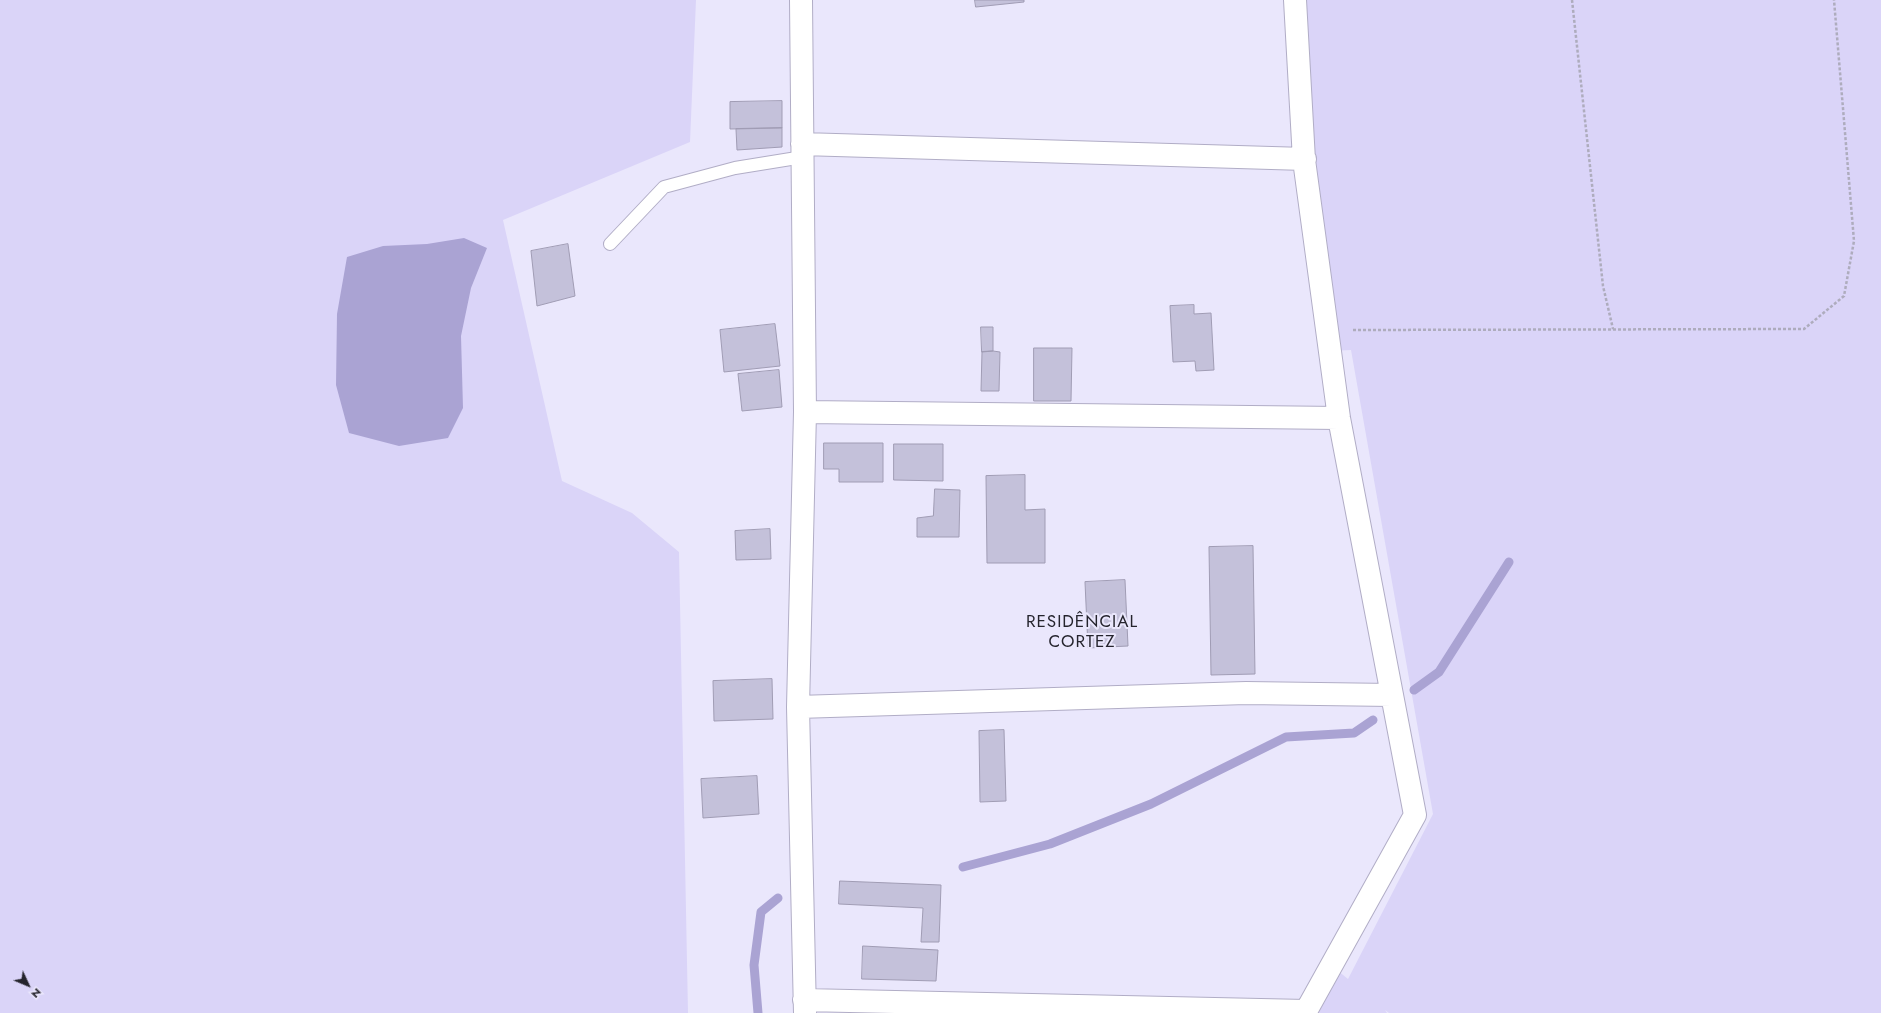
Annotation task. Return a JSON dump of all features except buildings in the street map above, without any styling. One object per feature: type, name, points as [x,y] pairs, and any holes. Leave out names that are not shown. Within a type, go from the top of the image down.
[{"type":"street","points":[[801,0],[805,412],[798,707],[805,1007],[1306,1012],[1415,815],[1339,418],[1305,159],[1295,0]]},
{"type":"street","points":[[802,150],[1305,159]]},
{"type":"street","points":[[805,412],[1339,418]]},
{"type":"street","points":[[798,707],[1246,693],[1392,695]]},
{"type":"lane","points":[[610,244],[664,187],[802,150]]},
{"type":"path","points":[[1572,0],[1603,286],[1612,329]]},
{"type":"path","points":[[1327,330],[1804,329],[1844,296],[1854,241],[1834,0]]},
{"type":"shaded area","points":[[0,0],[696,0],[690,142],[503,220],[562,481],[632,513],[679,552],[688,1013],[0,1013]]},
{"type":"shaded area","points":[[1303,0],[1881,0],[1881,1013],[1389,1013],[1385,1010],[1387,1013],[1312,1013],[1332,966],[1348,979],[1433,814],[1351,350],[1330,351]]},
{"type":"shaded area","points":[[464,238],[487,248],[471,288],[461,336],[463,408],[448,438],[399,446],[349,433],[336,385],[337,314],[347,257],[383,246],[427,244]]},
{"type":"waterway","points":[[1414,690],[1439,672],[1509,562]]},
{"type":"waterway","points":[[963,867],[1050,844],[1151,804],[1286,737],[1354,733],[1373,720]]},
{"type":"waterway","points":[[758,1013],[754,965],[761,912],[778,898]]},
{"type":"district","name":"RESIDÊNCIAL CORTEZ","points":[[1082,633]]}]
